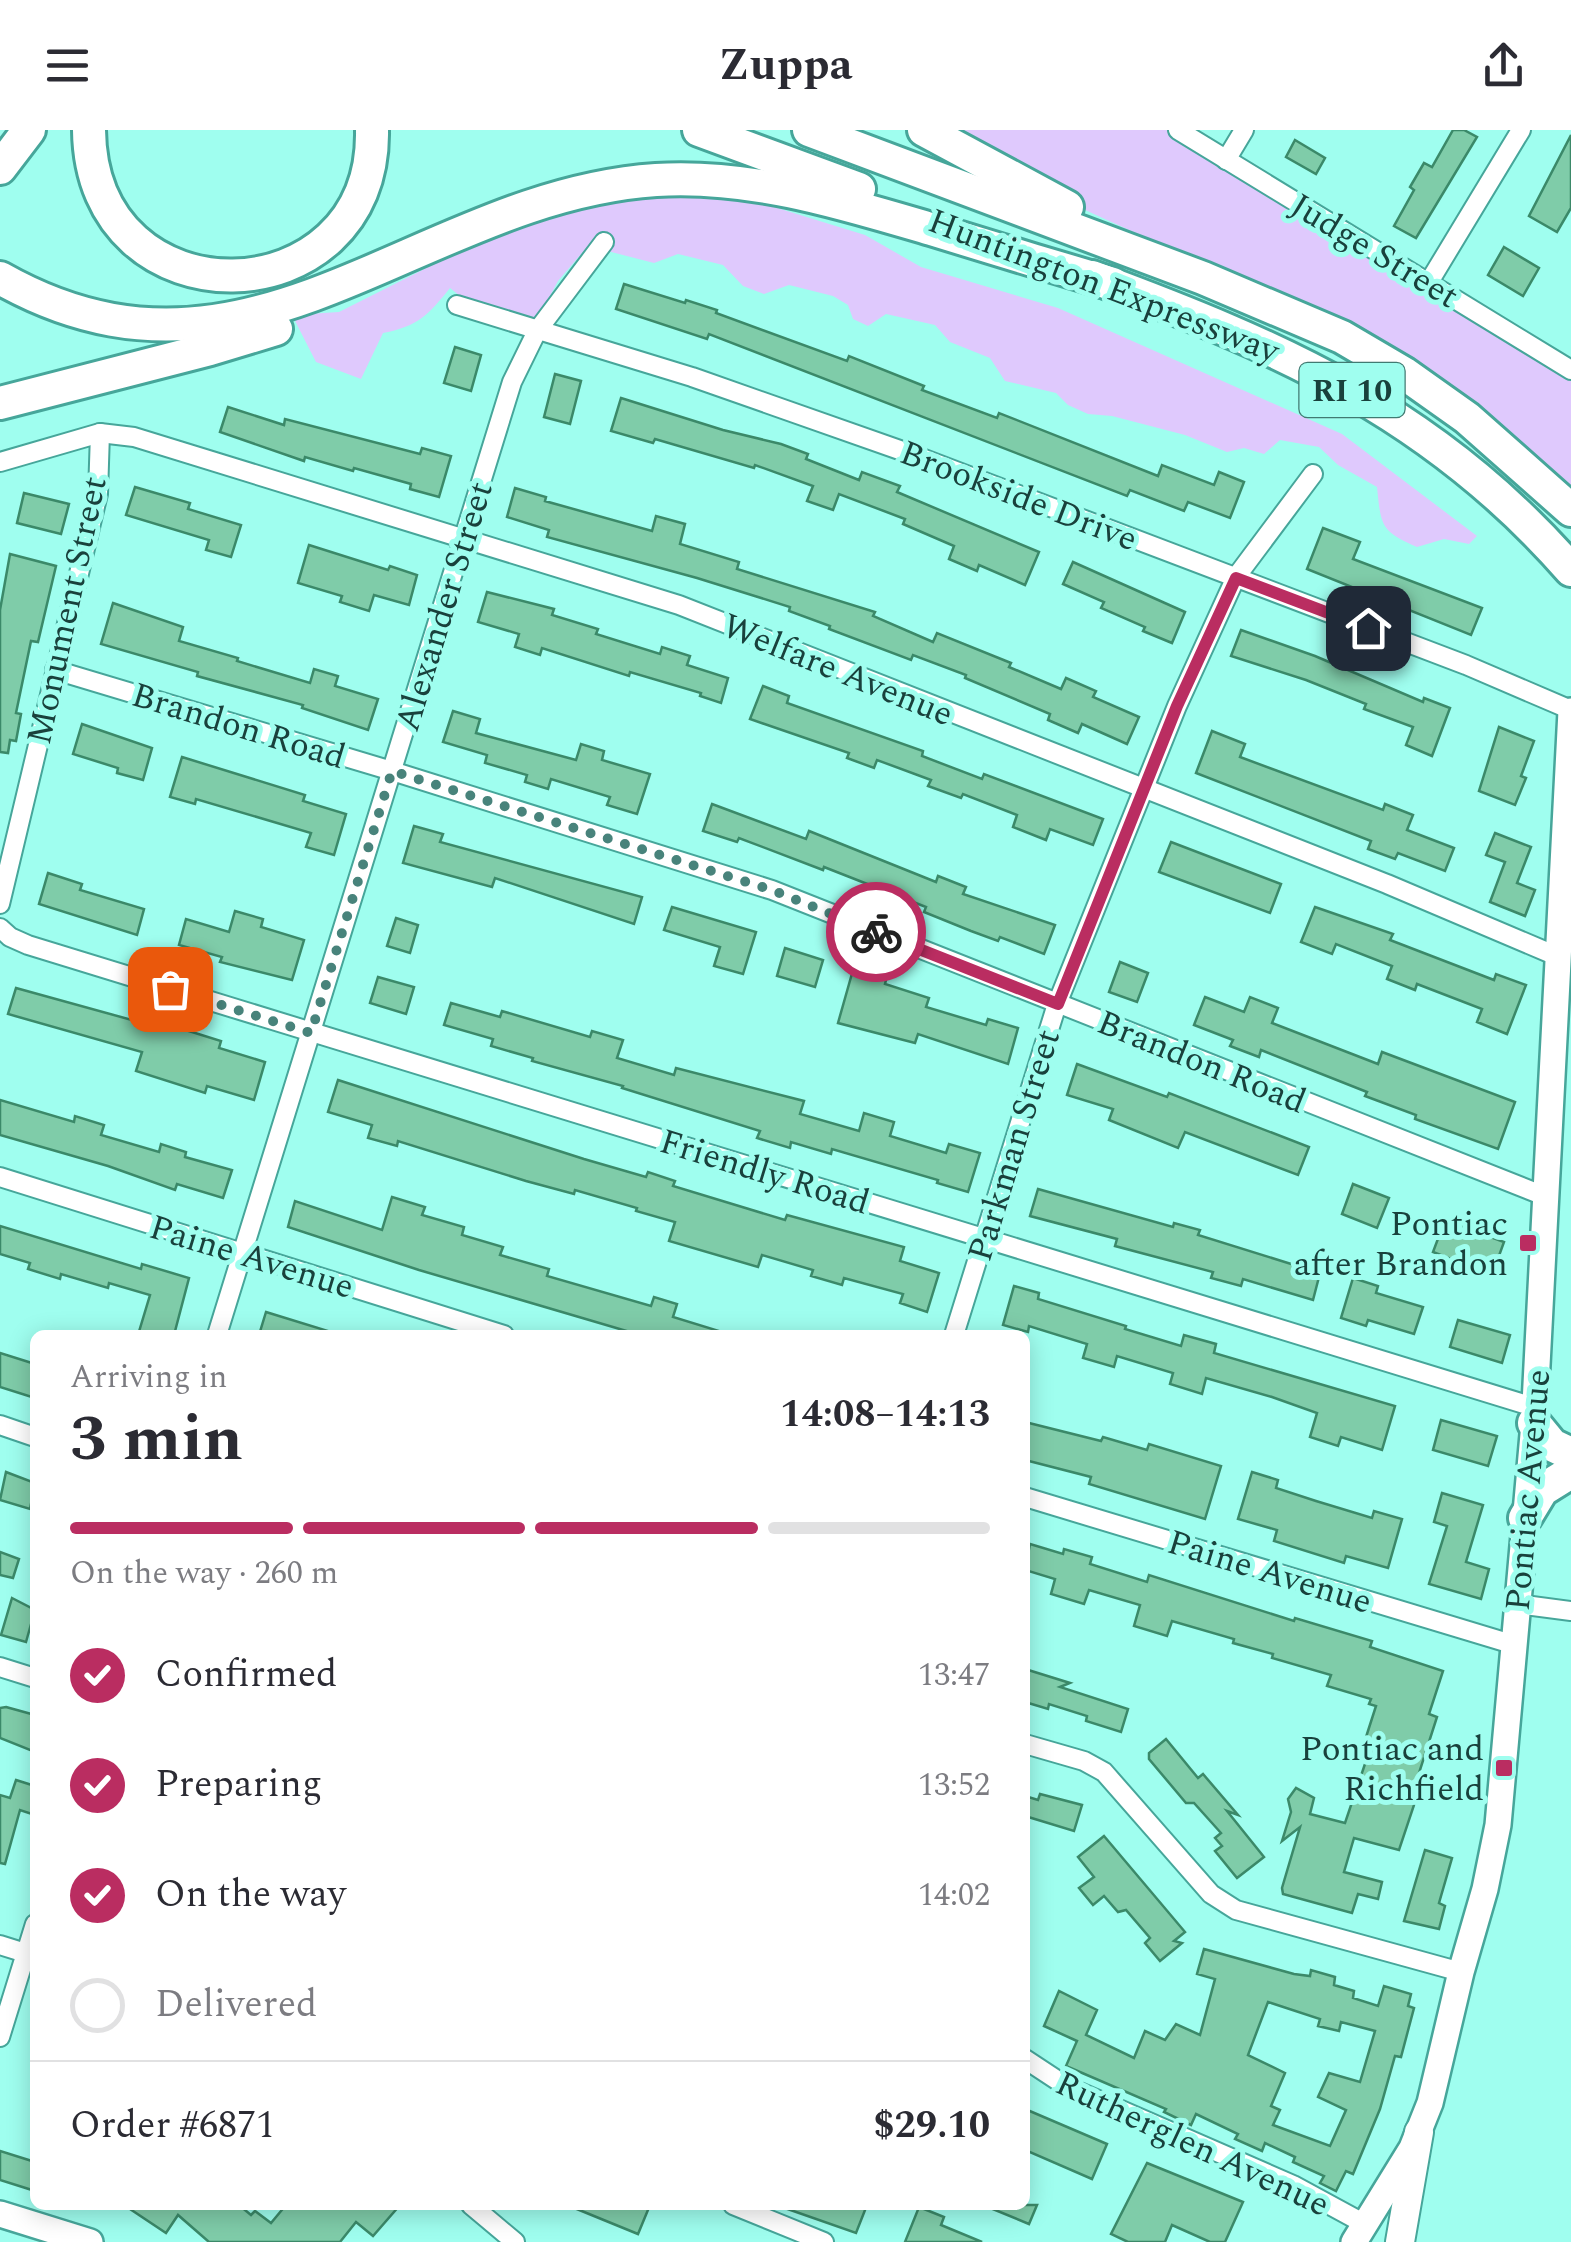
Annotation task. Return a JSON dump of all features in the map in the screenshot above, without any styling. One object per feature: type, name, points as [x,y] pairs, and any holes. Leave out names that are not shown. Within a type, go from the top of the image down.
[{"type":"highway","points":[[0,168],[29,130]]},
{"type":"highway","points":[[89,130],[100,192],[123,230],[173,266],[232,277],[252,276],[290,264],[337,229],[363,187],[372,130]]},
{"type":"highway","name":"Huntington Expressway","points":[[699,130],[1270,347],[1383,409],[1475,474],[1571,570]]},
{"type":"highway","name":"Huntington Expressway","points":[[809,130],[1307,320],[1405,374],[1497,441],[1571,510]]},
{"type":"highway","points":[[924,130],[988,167],[1237,291]]},
{"type":"highway","points":[[0,278],[48,302],[108,320],[156,325],[217,322],[251,316],[306,298],[510,211],[571,192],[631,182],[693,180],[791,192],[866,210],[1112,284]]},
{"type":"highway","points":[[0,403],[210,350],[290,324],[405,272],[510,211]]},
{"type":"highway","points":[[1534,1415],[1552,1445],[1571,1454]]},
{"type":"highway","points":[[1525,1518],[1542,1490],[1571,1472]]},
{"type":"main road","name":"Pontiac Avenue","points":[[1358,2233],[1420,2132],[1430,2103],[1498,1825],[1534,1415],[1571,710]]},
{"type":"main road","points":[[1400,2242],[1420,2132]]},
{"type":"main road","points":[[0,2214],[90,2242]]},
{"type":"street","name":"Judge Street","points":[[1178,130],[1571,370]]},
{"type":"street","points":[[1226,160],[1244,130]]},
{"type":"street","points":[[1429,282],[1521,130]]},
{"type":"street","name":"Alexander Street","points":[[219,1330],[512,382],[537,330],[604,242]]},
{"type":"street","name":"Brookside Drive","points":[[458,305],[710,383],[912,454],[1466,665],[1571,710]]},
{"type":"street","points":[[0,462],[100,433]]},
{"type":"street","name":"Welfare Avenue","points":[[100,433],[134,437],[679,605],[1387,884],[1560,957]]},
{"type":"street","name":"Monument Street","points":[[0,904],[98,494],[100,433]]},
{"type":"street","name":"Parkman Street","points":[[956,1330],[1058,1004],[1143,790],[1236,578],[1313,474]]},
{"type":"street","name":"Brandon Road","points":[[55,670],[772,890],[1548,1197]]},
{"type":"street","name":"Friendly Road","points":[[0,928],[28,945],[984,1237],[1534,1415]]},
{"type":"street","name":"Paine Avenue","points":[[0,1177],[488,1330]]},
{"type":"street","points":[[0,1425],[30,1435]]},
{"type":"street","name":"Paine Avenue","points":[[1030,1499],[1515,1645]]},
{"type":"street","points":[[1518,1604],[1571,1611]]},
{"type":"street","points":[[0,1668],[30,1677]]},
{"type":"street","points":[[1030,1745],[1084,1761],[1104,1772],[1211,1894],[1236,1910],[1461,1972]]},
{"type":"street","points":[[0,1945],[30,1955],[0,2037]]},
{"type":"street","name":"Rutherglen Avenue","points":[[1030,2062],[1066,2086],[1293,2185],[1358,2233]]},
{"type":"street","points":[[477,2210],[515,2242]]},
{"type":"street","points":[[744,2210],[824,2242]]},
{"type":"shaded area","points":[[930,130],[1174,130],[1571,371],[1571,491],[1464,396],[1393,347],[1311,306],[1109,221]]},
{"type":"shaded area","points":[[623,193],[748,199],[865,235],[921,267],[1058,308],[1342,434],[1477,536],[1469,544],[1444,539],[1417,547],[1405,541],[1385,525],[1377,487],[1338,465],[1319,447],[1280,440],[1264,454],[1244,448],[1227,452],[1185,435],[1112,416],[1088,414],[1068,405],[1056,393],[1005,381],[990,358],[950,342],[935,325],[886,314],[868,326],[853,319],[848,305],[833,296],[789,285],[764,294],[743,286],[723,265],[678,254],[654,263],[588,246],[558,281],[536,322],[465,300],[450,288],[422,318],[383,333],[361,379],[316,362],[292,315],[339,312],[490,236]]},
{"type":"building","points":[[1453,130],[1464,130],[1477,137],[1416,238],[1394,226],[1424,163],[1432,167]]},
{"type":"building","points":[[1571,135],[1571,208],[1557,232],[1529,216]]},
{"type":"building","points":[[1295,140],[1325,158],[1316,174],[1286,157]]},
{"type":"building","points":[[1504,247],[1539,268],[1523,296],[1488,275]]},
{"type":"building","points":[[624,284],[717,310],[716,313],[847,361],[849,356],[924,386],[922,390],[997,418],[999,413],[1158,476],[1162,465],[1214,485],[1219,472],[1244,482],[1230,518],[1188,502],[1184,511],[1130,490],[1127,496],[709,334],[707,339],[616,309]]},
{"type":"building","points":[[455,347],[481,355],[471,391],[444,383]]},
{"type":"building","points":[[555,374],[581,381],[570,424],[544,417]]},
{"type":"building","points":[[621,398],[781,444],[808,454],[806,459],[859,480],[862,472],[900,486],[897,492],[1039,552],[1025,585],[979,565],[977,571],[949,559],[954,546],[903,524],[905,519],[839,494],[833,510],[807,501],[813,486],[755,465],[754,468],[655,439],[653,443],[611,431]]},
{"type":"building","points":[[228,407],[284,425],[285,419],[420,454],[422,448],[451,456],[439,497],[410,489],[411,484],[305,457],[304,461],[220,432]]},
{"type":"building","points":[[135,487],[190,503],[188,509],[241,525],[231,557],[206,550],[209,540],[126,515]]},
{"type":"building","points":[[515,488],[546,497],[545,501],[652,531],[656,516],[685,524],[680,544],[739,562],[737,569],[875,612],[873,616],[933,642],[937,633],[1011,663],[1009,667],[1061,689],[1066,678],[1096,691],[1093,697],[1139,717],[1127,744],[1082,724],[1078,733],[1048,720],[1050,714],[965,678],[966,675],[913,655],[911,660],[829,629],[830,626],[789,611],[790,607],[547,537],[549,530],[507,517]]},
{"type":"building","points":[[24,493],[69,504],[61,534],[17,523]]},
{"type":"building","points":[[1323,528],[1360,542],[1353,559],[1482,608],[1471,635],[1307,569]]},
{"type":"building","points":[[309,545],[417,575],[409,605],[374,595],[369,611],[340,602],[342,596],[298,583]]},
{"type":"building","points":[[10,554],[56,566],[38,642],[31,641],[16,713],[21,714],[16,741],[10,740],[8,753],[0,752],[0,610]]},
{"type":"building","points":[[1073,562],[1185,612],[1172,643],[1101,608],[1104,602],[1063,584]]},
{"type":"building","points":[[487,592],[554,609],[552,615],[598,629],[596,634],[660,654],[662,647],[690,656],[687,665],[728,678],[721,703],[700,696],[701,693],[630,672],[629,676],[542,648],[540,655],[515,647],[519,634],[478,622]]},
{"type":"building","points":[[113,603],[183,627],[179,641],[238,658],[237,661],[310,683],[314,669],[338,676],[335,686],[378,699],[368,730],[302,708],[303,705],[101,644]]},
{"type":"building","points":[[1241,630],[1315,656],[1423,702],[1424,698],[1450,708],[1432,756],[1406,745],[1413,727],[1364,709],[1366,704],[1306,680],[1231,656]]},
{"type":"building","points":[[763,686],[789,696],[787,703],[923,751],[922,756],[982,779],[984,774],[1103,819],[1093,845],[1050,829],[1046,840],[1013,827],[1017,815],[963,794],[961,798],[928,786],[931,780],[877,760],[874,768],[847,758],[849,753],[750,719]]},
{"type":"building","points":[[453,711],[480,719],[476,733],[576,760],[581,744],[604,751],[602,760],[650,774],[637,814],[607,805],[610,797],[551,779],[548,789],[525,782],[527,775],[485,763],[487,755],[443,742]]},
{"type":"building","points":[[82,724],[152,748],[143,780],[73,754]]},
{"type":"building","points":[[1499,727],[1534,741],[1515,805],[1479,791]]},
{"type":"building","points":[[1212,731],[1245,744],[1240,757],[1383,810],[1385,804],[1413,815],[1407,830],[1454,848],[1445,871],[1398,853],[1395,859],[1368,849],[1371,841],[1196,773]]},
{"type":"building","points":[[182,757],[305,795],[303,801],[346,814],[334,855],[306,847],[311,833],[196,799],[195,804],[170,797]]},
{"type":"building","points":[[712,804],[806,839],[809,831],[936,882],[938,876],[966,887],[963,894],[1055,925],[1044,954],[971,931],[924,912],[926,907],[824,867],[823,870],[739,838],[737,842],[703,831]]},
{"type":"building","points":[[414,826],[443,834],[440,842],[642,897],[634,924],[495,878],[492,887],[403,863]]},
{"type":"building","points":[[1495,833],[1531,847],[1517,883],[1535,890],[1525,916],[1490,902],[1505,862],[1486,855]]},
{"type":"building","points":[[1171,842],[1281,884],[1270,913],[1159,872]]},
{"type":"building","points":[[48,873],[82,884],[80,890],[144,909],[137,935],[39,904]]},
{"type":"building","points":[[672,907],[756,932],[743,974],[714,966],[720,947],[664,930]]},
{"type":"building","points":[[1315,907],[1393,934],[1390,940],[1494,980],[1496,974],[1526,985],[1507,1034],[1477,1022],[1482,1009],[1417,984],[1415,990],[1387,979],[1392,966],[1336,944],[1332,954],[1301,942]]},
{"type":"building","points":[[235,911],[263,919],[261,927],[304,940],[292,980],[220,962],[222,957],[179,945],[186,919],[229,932]]},
{"type":"building","points":[[396,918],[418,925],[410,953],[387,946]]},
{"type":"building","points":[[785,948],[823,960],[815,987],[777,976]]},
{"type":"building","points":[[1120,962],[1148,973],[1137,1002],[1109,992]]},
{"type":"building","points":[[853,970],[929,998],[926,1007],[986,1025],[988,1019],[1018,1028],[1008,1064],[918,1034],[915,1043],[838,1023]]},
{"type":"building","points":[[378,977],[414,987],[406,1014],[370,1003]]},
{"type":"building","points":[[16,988],[150,1025],[152,1020],[221,1041],[219,1048],[265,1062],[254,1100],[207,1086],[205,1093],[136,1071],[142,1052],[8,1014]]},
{"type":"building","points":[[1205,997],[1244,1012],[1250,997],[1278,1008],[1272,1023],[1378,1064],[1382,1052],[1515,1102],[1498,1149],[1415,1119],[1416,1115],[1365,1096],[1367,1092],[1261,1050],[1259,1057],[1230,1046],[1233,1040],[1194,1025]]},
{"type":"building","points":[[451,1003],[500,1017],[502,1011],[590,1037],[592,1031],[623,1040],[617,1058],[674,1075],[676,1068],[804,1101],[800,1114],[859,1131],[864,1113],[894,1122],[890,1136],[946,1153],[949,1144],[980,1153],[968,1192],[832,1149],[831,1154],[791,1142],[790,1148],[757,1138],[760,1131],[532,1061],[533,1058],[491,1046],[493,1039],[444,1025]]},
{"type":"building","points":[[1077,1064],[1167,1097],[1169,1093],[1309,1147],[1298,1175],[1185,1132],[1178,1148],[1109,1120],[1113,1109],[1067,1095]]},
{"type":"building","points":[[338,1080],[584,1159],[646,1177],[648,1172],[675,1181],[673,1186],[785,1220],[787,1215],[904,1247],[900,1261],[939,1273],[927,1312],[900,1303],[903,1294],[844,1278],[842,1285],[811,1276],[813,1270],[762,1255],[758,1267],[669,1241],[675,1222],[636,1211],[637,1208],[526,1181],[398,1141],[397,1146],[368,1138],[372,1125],[328,1112]]},
{"type":"building","points":[[0,1100],[74,1122],[75,1116],[104,1125],[101,1135],[159,1152],[161,1144],[186,1152],[185,1157],[232,1170],[223,1198],[177,1184],[175,1190],[0,1135]]},
{"type":"building","points":[[1353,1184],[1389,1198],[1377,1228],[1342,1214]]},
{"type":"building","points":[[1038,1189],[1173,1227],[1174,1223],[1200,1230],[1198,1235],[1320,1273],[1313,1300],[1243,1279],[1241,1286],[1211,1278],[1213,1272],[1115,1246],[1117,1239],[1030,1216]]},
{"type":"building","points":[[392,1197],[425,1207],[422,1215],[464,1227],[462,1235],[503,1247],[500,1255],[549,1269],[547,1276],[651,1306],[654,1297],[677,1304],[673,1317],[716,1330],[623,1330],[288,1227],[295,1201],[382,1230]]},
{"type":"building","points":[[1445,1220],[1504,1242],[1492,1275],[1433,1252]]},
{"type":"building","points":[[0,1226],[141,1269],[142,1264],[189,1278],[175,1330],[140,1330],[150,1295],[61,1274],[60,1279],[28,1269],[30,1263],[0,1254]]},
{"type":"building","points":[[1353,1278],[1378,1286],[1376,1293],[1423,1307],[1414,1334],[1368,1320],[1366,1326],[1341,1318]]},
{"type":"building","points":[[1014,1286],[1039,1293],[1038,1299],[1126,1326],[1125,1329],[1181,1346],[1184,1335],[1216,1344],[1214,1353],[1395,1406],[1382,1450],[1341,1437],[1338,1446],[1310,1437],[1317,1413],[1206,1378],[1202,1394],[1170,1384],[1173,1373],[1117,1356],[1114,1367],[1083,1358],[1087,1344],[1029,1326],[1028,1330],[1021,1330],[1003,1325]]},
{"type":"building","points":[[266,1312],[325,1330],[261,1330]]},
{"type":"building","points":[[1458,1320],[1510,1335],[1502,1363],[1450,1347]]},
{"type":"building","points":[[0,1353],[30,1362],[30,1396],[0,1387]]},
{"type":"building","points":[[1441,1420],[1497,1436],[1488,1466],[1433,1450]]},
{"type":"building","points":[[1030,1423],[1147,1450],[1149,1444],[1221,1466],[1205,1519],[1089,1484],[1091,1477],[1030,1461]]},
{"type":"building","points":[[6,1472],[30,1481],[30,1509],[0,1500]]},
{"type":"building","points":[[1252,1472],[1278,1480],[1276,1488],[1316,1501],[1372,1518],[1374,1511],[1402,1519],[1388,1568],[1346,1556],[1344,1563],[1274,1541],[1277,1530],[1238,1519]]},
{"type":"building","points":[[1442,1493],[1483,1505],[1466,1562],[1489,1569],[1481,1599],[1429,1584],[1447,1526],[1434,1522]]},
{"type":"building","points":[[1030,1544],[1063,1554],[1064,1549],[1092,1557],[1090,1564],[1147,1582],[1149,1575],[1372,1641],[1370,1647],[1443,1671],[1429,1714],[1437,1717],[1419,1773],[1424,1775],[1399,1850],[1354,1838],[1344,1872],[1382,1882],[1378,1899],[1358,1894],[1352,1913],[1283,1894],[1282,1888],[1300,1827],[1282,1841],[1291,1812],[1288,1799],[1296,1788],[1314,1798],[1310,1814],[1345,1823],[1366,1761],[1359,1759],[1376,1706],[1369,1704],[1371,1699],[1327,1686],[1331,1675],[1272,1658],[1273,1654],[1233,1643],[1234,1639],[1172,1621],[1167,1636],[1134,1626],[1140,1605],[1089,1590],[1084,1604],[1051,1594],[1055,1579],[1030,1572]]},
{"type":"building","points":[[0,1552],[19,1559],[13,1578],[0,1575]]},
{"type":"building","points":[[12,1598],[30,1607],[26,1642],[1,1635]]},
{"type":"building","points":[[1030,1671],[1070,1683],[1060,1687],[1128,1709],[1121,1732],[1049,1704],[1048,1709],[1030,1704]]},
{"type":"building","points":[[0,1708],[30,1714],[30,1750],[0,1738]]},
{"type":"building","points":[[1166,1739],[1198,1778],[1203,1774],[1238,1815],[1227,1811],[1264,1857],[1237,1878],[1215,1851],[1222,1846],[1215,1838],[1221,1833],[1194,1803],[1186,1803],[1149,1759],[1149,1753]]},
{"type":"building","points":[[16,1780],[30,1784],[30,1813],[20,1810],[5,1864],[0,1863],[0,1795],[10,1798]]},
{"type":"building","points":[[1040,1794],[1082,1805],[1074,1831],[1030,1818],[1030,1798],[1038,1800]]},
{"type":"building","points":[[1104,1836],[1185,1932],[1174,1941],[1182,1943],[1160,1961],[1145,1943],[1150,1938],[1126,1910],[1118,1912],[1104,1896],[1093,1905],[1079,1888],[1094,1877],[1078,1857]]},
{"type":"building","points":[[1425,1850],[1452,1858],[1439,1903],[1445,1906],[1439,1929],[1404,1921]]},
{"type":"building","points":[[1204,1949],[1294,1974],[1310,1976],[1311,1970],[1335,1977],[1334,1985],[1354,1991],[1353,1998],[1378,2006],[1384,1986],[1411,1994],[1408,2006],[1414,2008],[1401,2057],[1395,2056],[1380,2109],[1353,2174],[1346,2171],[1336,2191],[1320,2183],[1324,2176],[1265,2143],[1262,2151],[1235,2139],[1238,2134],[1196,2114],[1191,2125],[1164,2112],[1166,2109],[1066,2066],[1077,2041],[1044,2026],[1059,1991],[1097,2010],[1086,2035],[1134,2058],[1145,2031],[1165,2040],[1176,2024],[1200,2035],[1215,1979],[1197,1974]],"holes":[[[1268,2002],[1320,2019],[1318,2026],[1339,2031],[1341,2022],[1375,2031],[1360,2082],[1329,2073],[1318,2097],[1346,2110],[1330,2146],[1273,2125],[1280,2110],[1271,2106],[1285,2073],[1248,2055]]]},
{"type":"building","points":[[1030,2111],[1107,2144],[1092,2179],[1030,2152]]},
{"type":"building","points":[[0,2151],[30,2160],[30,2189],[0,2180]]},
{"type":"building","points":[[1147,2163],[1243,2202],[1225,2242],[1210,2242],[1172,2225],[1165,2242],[1128,2242],[1111,2234]]},
{"type":"building","points":[[1030,2205],[1037,2205],[1029,2224],[995,2210],[1030,2210]]},
{"type":"building","points":[[132,2210],[245,2210],[251,2215],[255,2211],[271,2223],[282,2210],[396,2210],[373,2236],[356,2222],[340,2242],[209,2242],[178,2215],[166,2233]]},
{"type":"building","points":[[579,2210],[648,2210],[638,2234]]},
{"type":"building","points":[[790,2210],[865,2210],[856,2233]]},
{"type":"building","points":[[918,2210],[926,2210],[944,2217],[941,2225],[982,2242],[905,2242]]},
{"type":"way so far","points":[[170,989],[311,1033],[392,771],[772,890],[876,932]]},
{"type":"place","name":"Pontiac after Brandon","points":[[1528,1243]]},
{"type":"place","name":"Pontiac and Richfield","points":[[1504,1768]]},
{"type":"route","points":[[876,932],[1058,1004],[1177,706],[1236,578],[1368,628]]}]
